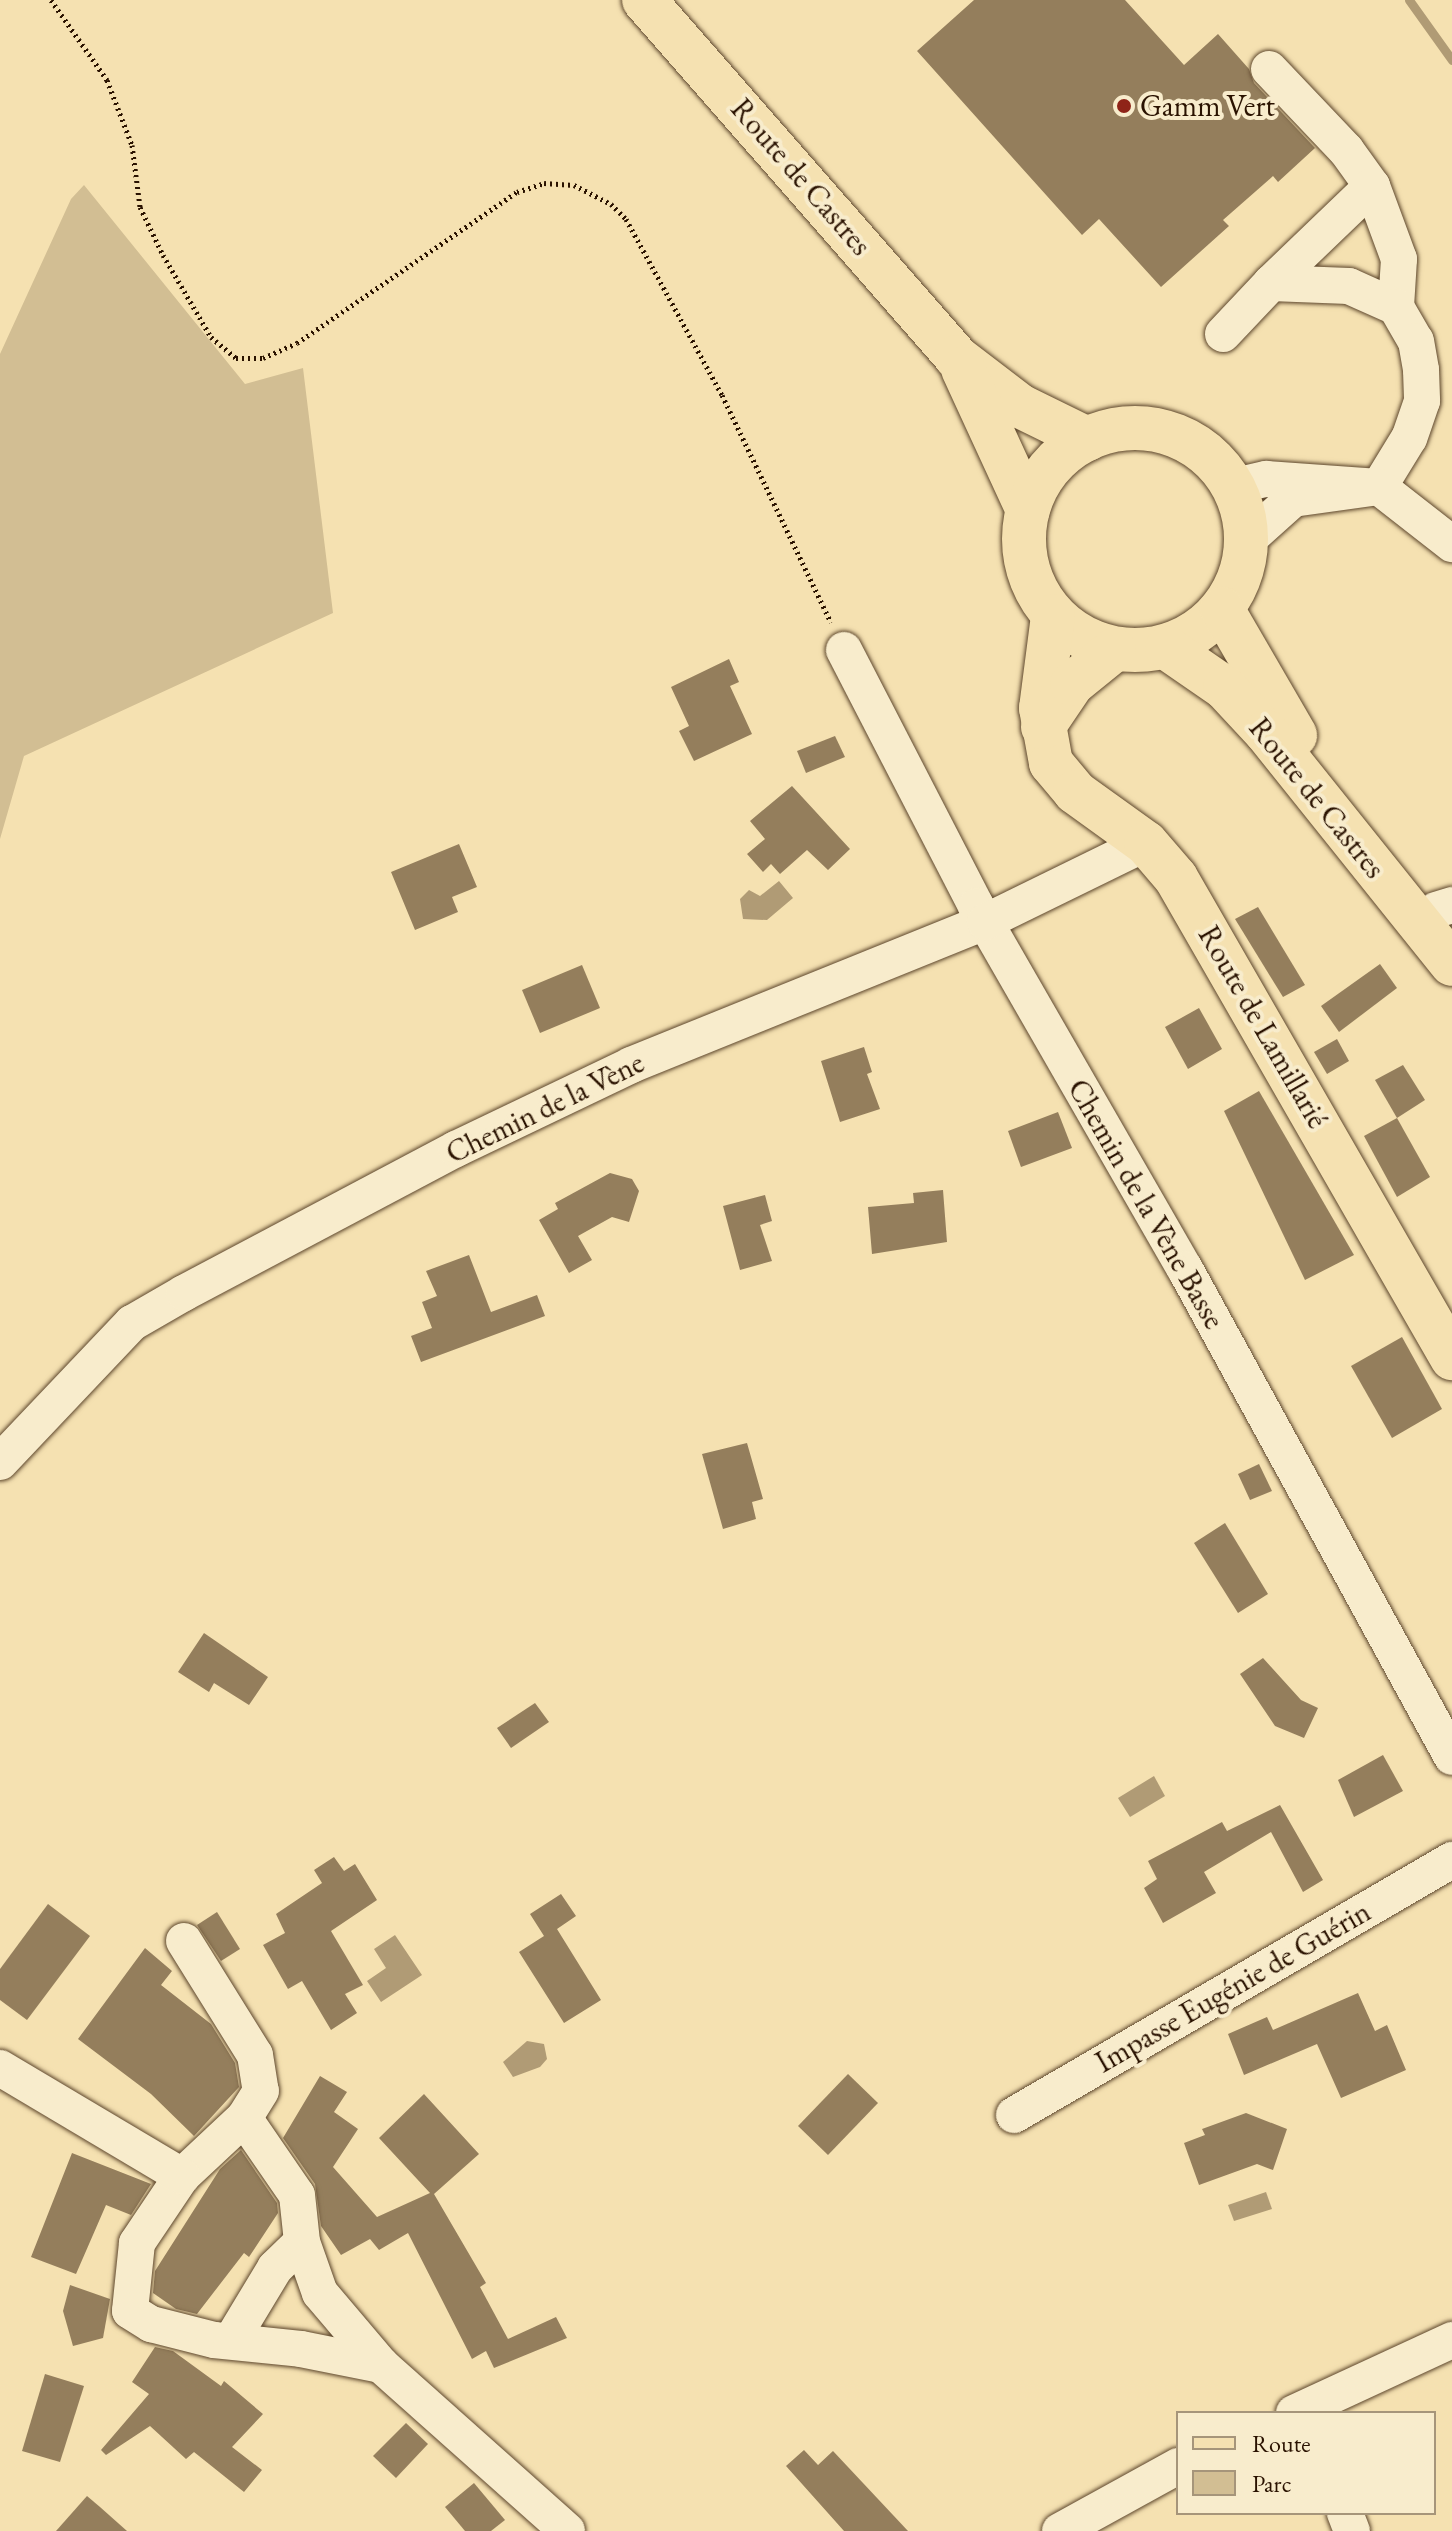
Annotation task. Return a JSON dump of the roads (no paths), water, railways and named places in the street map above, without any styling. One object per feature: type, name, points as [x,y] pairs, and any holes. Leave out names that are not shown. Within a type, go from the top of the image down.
[{"type":"main road","name":"Route de Castres","points":[[644,0],[956,357],[1020,406],[1087,439]]},
{"type":"main road","name":"Route de Castres","points":[[956,357],[994,428],[1028,510]]},
{"type":"main road","points":[[1043,727],[1053,616],[1026,562],[1028,510],[1051,469],[1087,439],[1131,429],[1186,440],[1214,460],[1235,486],[1245,542],[1242,565],[1222,609],[1167,648],[1114,650],[1053,616]]},
{"type":"main road","name":"Route de Castres","points":[[1222,609],[1284,721],[1447,915]]},
{"type":"main road","name":"Route de Castres","points":[[1167,648],[1225,688],[1266,732],[1452,964]]},
{"type":"main road","points":[[1043,727],[1072,684],[1114,650]]},
{"type":"main road","name":"Route de Lamillarié","points":[[1043,727],[1044,745],[1061,779],[1146,843],[1176,878],[1452,1358]]},
{"type":"street","points":[[1269,69],[1346,150],[1372,186],[1399,259],[1396,307],[1416,341],[1422,401],[1409,438],[1379,487]]},
{"type":"street","points":[[1223,334],[1372,186]]},
{"type":"street","points":[[1271,283],[1349,286],[1396,307]]},
{"type":"street","points":[[1235,486],[1266,479],[1379,487],[1452,544]]},
{"type":"street","points":[[1245,542],[1293,499],[1379,487]]},
{"type":"street","name":"Chemin de la Vène Basse","points":[[844,650],[985,922],[1185,1269],[1452,1757]]},
{"type":"street","name":"Chemin de la Vène","points":[[0,1462],[132,1323],[184,1293],[456,1149],[631,1065],[985,922],[1146,843]]},
{"type":"street","name":"Impasse Eugénie de Guérin","points":[[1014,2115],[1452,1860]]},
{"type":"street","points":[[184,1941],[255,2055],[261,2091],[244,2118],[182,2176],[137,2243],[130,2311],[151,2324],[231,2341],[381,2365]]},
{"type":"street","points":[[0,2068],[182,2176]]},
{"type":"street","points":[[244,2118],[297,2195],[302,2242],[320,2293],[381,2365],[567,2531]]},
{"type":"street","points":[[231,2341],[275,2268],[302,2242]]},
{"type":"street","points":[[1302,2411],[1452,2340]]},
{"type":"street","points":[[1060,2531],[1176,2467]]},
{"type":"waterway","points":[[1409,0],[1452,60]]},
{"type":"place","name":"Gamm Vert","points":[[1124,106]]}]
